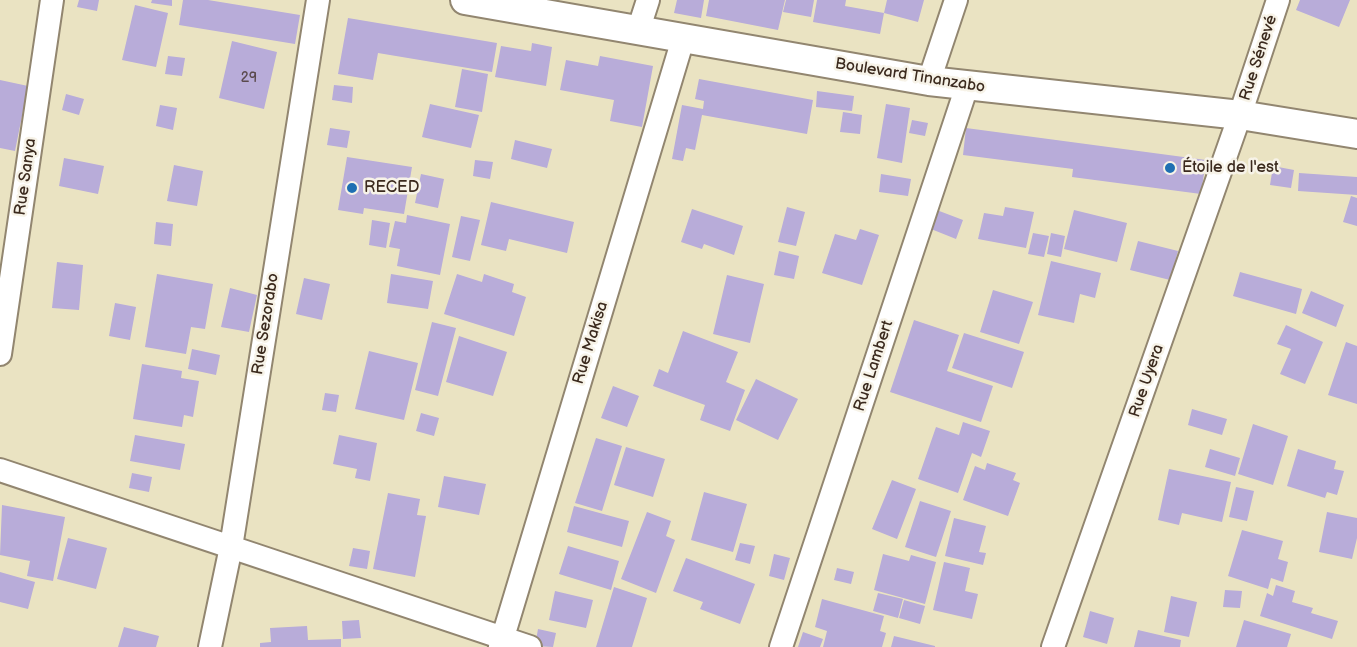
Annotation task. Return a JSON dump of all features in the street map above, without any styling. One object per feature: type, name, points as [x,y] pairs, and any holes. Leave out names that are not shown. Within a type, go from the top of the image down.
[{"type":"street","name":"Rue Sanya","points":[[0,354],[52,0]]},
{"type":"street","name":"Rue Sezorabo","points":[[210,647],[231,547],[318,0]]},
{"type":"street","name":"Boulevard Tinanzabo","points":[[465,0],[929,81],[1240,115],[1357,134]]},
{"type":"street","points":[[638,31],[648,0]]},
{"type":"street","points":[[929,81],[956,0]]},
{"type":"street","name":"Rue Sénevé","points":[[1240,115],[1278,0]]},
{"type":"street","name":"Rue Makisa","points":[[501,643],[682,39]]},
{"type":"street","name":"Rue Lambert","points":[[781,647],[967,86]]},
{"type":"street","name":"Rue Uyera","points":[[1053,647],[1240,115]]},
{"type":"street","points":[[0,470],[231,547],[501,643],[530,647]]},
{"type":"building","points":[[79,0],[99,0],[97,11],[77,7]]},
{"type":"building","points":[[152,0],[172,0],[172,6],[151,3]]},
{"type":"building","points":[[183,0],[208,0],[300,15],[295,44],[179,25]]},
{"type":"building","points":[[677,0],[704,0],[701,18],[674,13]]},
{"type":"building","points":[[709,0],[785,0],[778,30],[706,16]]},
{"type":"building","points":[[786,0],[814,0],[811,17],[783,12]]},
{"type":"building","points":[[817,0],[846,0],[845,6],[884,13],[880,34],[813,22]]},
{"type":"building","points":[[887,0],[924,0],[918,22],[884,13]]},
{"type":"building","points":[[1300,0],[1350,0],[1339,27],[1296,10]]},
{"type":"building","points":[[135,5],[168,13],[156,67],[122,60]]},
{"type":"building","points":[[348,18],[497,43],[492,72],[378,53],[373,80],[338,74]]},
{"type":"building","points":[[232,41],[277,52],[264,109],[219,98]]},
{"type":"building","points":[[532,43],[552,47],[546,86],[495,77],[501,46],[531,51]]},
{"type":"building","points":[[168,56],[185,58],[182,76],[165,74]]},
{"type":"building","points":[[600,56],[653,66],[642,127],[610,121],[614,100],[560,90],[566,60],[598,66]]},
{"type":"building","points":[[462,69],[488,74],[482,112],[455,107]]},
{"type":"building","points":[[699,79],[813,100],[807,134],[702,115],[695,150],[686,148],[683,161],[672,159],[682,105],[703,109],[704,101],[695,99]]},
{"type":"building","points":[[0,80],[28,86],[15,151],[0,148]]},
{"type":"building","points":[[334,85],[353,87],[352,103],[332,100]]},
{"type":"building","points":[[817,91],[854,96],[852,111],[816,107]]},
{"type":"building","points":[[66,94],[84,99],[79,115],[62,110]]},
{"type":"building","points":[[430,104],[479,115],[471,148],[422,137]]},
{"type":"building","points":[[886,104],[910,108],[902,163],[877,158]]},
{"type":"building","points":[[160,105],[177,108],[173,130],[156,126]]},
{"type":"building","points":[[843,112],[862,115],[860,134],[840,132]]},
{"type":"building","points":[[912,120],[928,123],[925,136],[909,133]]},
{"type":"building","points":[[330,128],[350,131],[347,148],[327,145]]},
{"type":"building","points":[[966,128],[1206,160],[1201,194],[1072,177],[1073,169],[963,155]]},
{"type":"building","points":[[515,140],[552,149],[547,168],[511,159]]},
{"type":"building","points":[[347,157],[412,167],[404,214],[364,208],[363,214],[338,210]]},
{"type":"building","points":[[64,158],[104,166],[98,194],[59,186]]},
{"type":"building","points":[[475,160],[493,162],[490,179],[473,176]]},
{"type":"building","points":[[174,165],[203,171],[197,206],[167,201]]},
{"type":"building","points":[[1273,166],[1294,170],[1291,188],[1270,185]]},
{"type":"building","points":[[1299,173],[1357,177],[1357,195],[1298,191]]},
{"type":"building","points":[[421,174],[444,179],[438,208],[415,203]]},
{"type":"building","points":[[881,174],[911,179],[908,196],[879,192]]},
{"type":"building","points":[[1351,196],[1357,198],[1357,226],[1343,222]]},
{"type":"building","points":[[491,202],[574,222],[567,253],[509,239],[506,251],[481,245]]},
{"type":"building","points":[[787,207],[805,212],[796,246],[778,242]]},
{"type":"building","points":[[1005,207],[1034,212],[1026,248],[978,239],[984,213],[1003,216]]},
{"type":"building","points":[[692,209],[743,226],[734,255],[704,244],[702,249],[681,242]]},
{"type":"building","points":[[934,209],[963,220],[956,239],[926,227]]},
{"type":"building","points":[[1074,210],[1127,223],[1117,262],[1064,249]]},
{"type":"building","points":[[407,215],[450,224],[440,275],[397,266],[400,249],[389,247],[395,221],[406,223]]},
{"type":"building","points":[[461,216],[480,220],[470,261],[452,257]]},
{"type":"building","points":[[372,220],[390,223],[386,248],[369,245]]},
{"type":"building","points":[[156,222],[173,224],[171,246],[154,244]]},
{"type":"building","points":[[860,229],[879,235],[862,285],[822,273],[835,234],[856,240]]},
{"type":"building","points":[[1033,233],[1049,236],[1044,257],[1028,254]]},
{"type":"building","points":[[1051,233],[1065,236],[1061,257],[1047,254]]},
{"type":"building","points":[[1138,241],[1178,251],[1170,280],[1130,270]]},
{"type":"building","points":[[779,251],[799,256],[794,279],[774,275]]},
{"type":"building","points":[[1051,261],[1101,273],[1095,298],[1080,294],[1074,323],[1038,315]]},
{"type":"building","points":[[57,262],[83,265],[79,310],[52,308]]},
{"type":"building","points":[[1240,272],[1302,289],[1296,314],[1233,296]]},
{"type":"building","points":[[157,274],[213,284],[205,329],[191,327],[186,354],[145,347]]},
{"type":"building","points":[[391,274],[433,281],[428,309],[387,303]]},
{"type":"building","points":[[457,274],[482,282],[484,274],[514,284],[512,292],[526,297],[514,336],[444,314]]},
{"type":"building","points":[[727,275],[764,284],[750,343],[713,334]]},
{"type":"building","points":[[304,278],[330,284],[322,320],[296,314]]},
{"type":"building","points":[[230,288],[257,295],[249,332],[221,327]]},
{"type":"building","points":[[993,290],[1033,302],[1019,344],[980,332]]},
{"type":"building","points":[[1311,291],[1344,305],[1336,327],[1302,313]]},
{"type":"building","points":[[115,303],[136,307],[130,340],[109,336]]},
{"type":"building","points":[[914,320],[959,335],[947,371],[993,386],[981,422],[890,392]]},
{"type":"building","points":[[432,322],[456,328],[438,396],[415,390]]},
{"type":"building","points":[[1286,325],[1323,342],[1305,384],[1280,374],[1291,349],[1277,344]]},
{"type":"building","points":[[683,331],[738,352],[726,382],[745,390],[730,431],[700,420],[705,405],[653,386],[659,369],[668,373]]},
{"type":"building","points":[[964,333],[1024,352],[1012,388],[952,368]]},
{"type":"building","points":[[459,336],[507,352],[493,396],[446,382]]},
{"type":"building","points":[[1346,342],[1357,346],[1357,404],[1328,395]]},
{"type":"building","points":[[192,349],[220,355],[216,375],[188,369]]},
{"type":"building","points":[[369,351],[418,363],[404,420],[355,409]]},
{"type":"building","points":[[142,364],[182,371],[181,378],[199,381],[193,417],[184,415],[182,427],[133,419]]},
{"type":"building","points":[[756,379],[798,399],[778,440],[736,420]]},
{"type":"building","points":[[613,386],[639,396],[627,427],[601,418]]},
{"type":"building","points":[[325,393],[339,395],[336,412],[322,410]]},
{"type":"building","points":[[1192,409],[1227,419],[1222,435],[1188,425]]},
{"type":"building","points":[[421,413],[439,418],[434,436],[416,431]]},
{"type":"building","points":[[963,422],[990,431],[981,457],[972,453],[958,493],[918,479],[936,427],[959,435]]},
{"type":"building","points":[[1253,424],[1288,436],[1273,485],[1238,474]]},
{"type":"building","points":[[135,435],[185,444],[180,470],[130,461]]},
{"type":"building","points":[[339,435],[377,443],[370,481],[355,478],[357,469],[333,464]]},
{"type":"building","points":[[596,438],[622,446],[602,511],[575,503]]},
{"type":"building","points":[[626,447],[665,459],[653,497],[614,485]]},
{"type":"building","points":[[1210,449],[1240,458],[1235,476],[1205,467]]},
{"type":"building","points":[[1298,449],[1336,461],[1334,469],[1344,471],[1337,495],[1327,492],[1325,498],[1287,486]]},
{"type":"building","points":[[987,463],[1016,473],[1013,480],[1020,483],[1008,516],[963,500],[975,466],[985,470]]},
{"type":"building","points":[[1169,469],[1231,482],[1222,522],[1182,513],[1179,525],[1158,520]]},
{"type":"building","points":[[132,473],[152,477],[149,492],[129,488]]},
{"type":"building","points":[[444,476],[486,484],[479,515],[438,507]]},
{"type":"building","points":[[892,480],[916,489],[897,539],[872,529]]},
{"type":"building","points":[[1236,487],[1254,491],[1247,521],[1229,517]]},
{"type":"building","points":[[704,492],[747,504],[733,552],[691,540]]},
{"type":"building","points":[[388,493],[420,499],[417,515],[426,516],[415,577],[373,569]]},
{"type":"building","points":[[920,501],[951,511],[936,557],[905,547]]},
{"type":"building","points":[[2,505],[65,517],[53,581],[27,576],[30,561],[0,555]]},
{"type":"building","points":[[574,506],[629,521],[622,547],[567,532]]},
{"type":"building","points":[[647,512],[671,521],[666,536],[675,540],[656,593],[621,579]]},
{"type":"building","points":[[1327,512],[1357,518],[1357,538],[1352,559],[1319,552]]},
{"type":"building","points":[[954,518],[986,526],[979,552],[986,553],[983,565],[945,556]]},
{"type":"building","points":[[1242,530],[1283,541],[1278,559],[1288,562],[1283,582],[1271,578],[1268,589],[1228,576]]},
{"type":"building","points":[[68,538],[107,548],[96,589],[57,579]]},
{"type":"building","points":[[740,543],[755,546],[750,564],[735,560]]},
{"type":"building","points":[[568,546],[619,561],[611,590],[559,574]]},
{"type":"building","points":[[353,548],[370,551],[367,569],[349,566]]},
{"type":"building","points":[[774,554],[790,558],[784,580],[769,576]]},
{"type":"building","points":[[883,554],[909,561],[911,555],[936,562],[925,604],[874,590]]},
{"type":"building","points":[[686,558],[755,584],[740,624],[700,609],[703,602],[673,591]]},
{"type":"building","points":[[944,562],[970,568],[965,591],[978,594],[972,619],[933,610]]},
{"type":"building","points":[[837,568],[854,572],[851,584],[834,580]]},
{"type":"building","points":[[0,572],[35,582],[28,609],[0,602]]},
{"type":"building","points":[[1276,585],[1295,591],[1292,602],[1313,608],[1311,613],[1338,621],[1332,639],[1260,616],[1267,593],[1273,596]]},
{"type":"building","points":[[614,587],[647,598],[632,647],[596,647]]},
{"type":"building","points":[[1225,590],[1242,591],[1240,608],[1223,607]]},
{"type":"building","points":[[555,591],[593,600],[586,628],[549,620]]},
{"type":"building","points":[[878,593],[903,599],[898,618],[873,611]]},
{"type":"building","points":[[1171,596],[1197,602],[1189,637],[1164,632]]},
{"type":"building","points":[[822,599],[884,616],[880,631],[886,633],[882,647],[823,647],[827,631],[815,627]]},
{"type":"building","points":[[904,600],[925,606],[920,624],[899,618]]},
{"type":"building","points":[[1090,611],[1114,618],[1107,644],[1083,637]]},
{"type":"building","points":[[359,620],[361,638],[343,639],[342,621]]},
{"type":"building","points":[[1244,620],[1291,634],[1287,647],[1236,647]]},
{"type":"building","points":[[307,626],[308,640],[341,639],[341,647],[260,647],[260,643],[271,642],[270,628]]},
{"type":"building","points":[[124,627],[159,636],[156,647],[118,647]]},
{"type":"building","points":[[538,629],[556,633],[553,647],[535,646]]},
{"type":"building","points":[[1138,630],[1181,640],[1180,647],[1134,647]]},
{"type":"building","points":[[803,632],[823,639],[820,647],[798,647]]},
{"type":"building","points":[[894,636],[935,646],[935,647],[891,647]]},
{"type":"place","name":"Étoile de l'est","points":[[1170,168]]},
{"type":"place","name":"RECED","points":[[352,188]]}]
